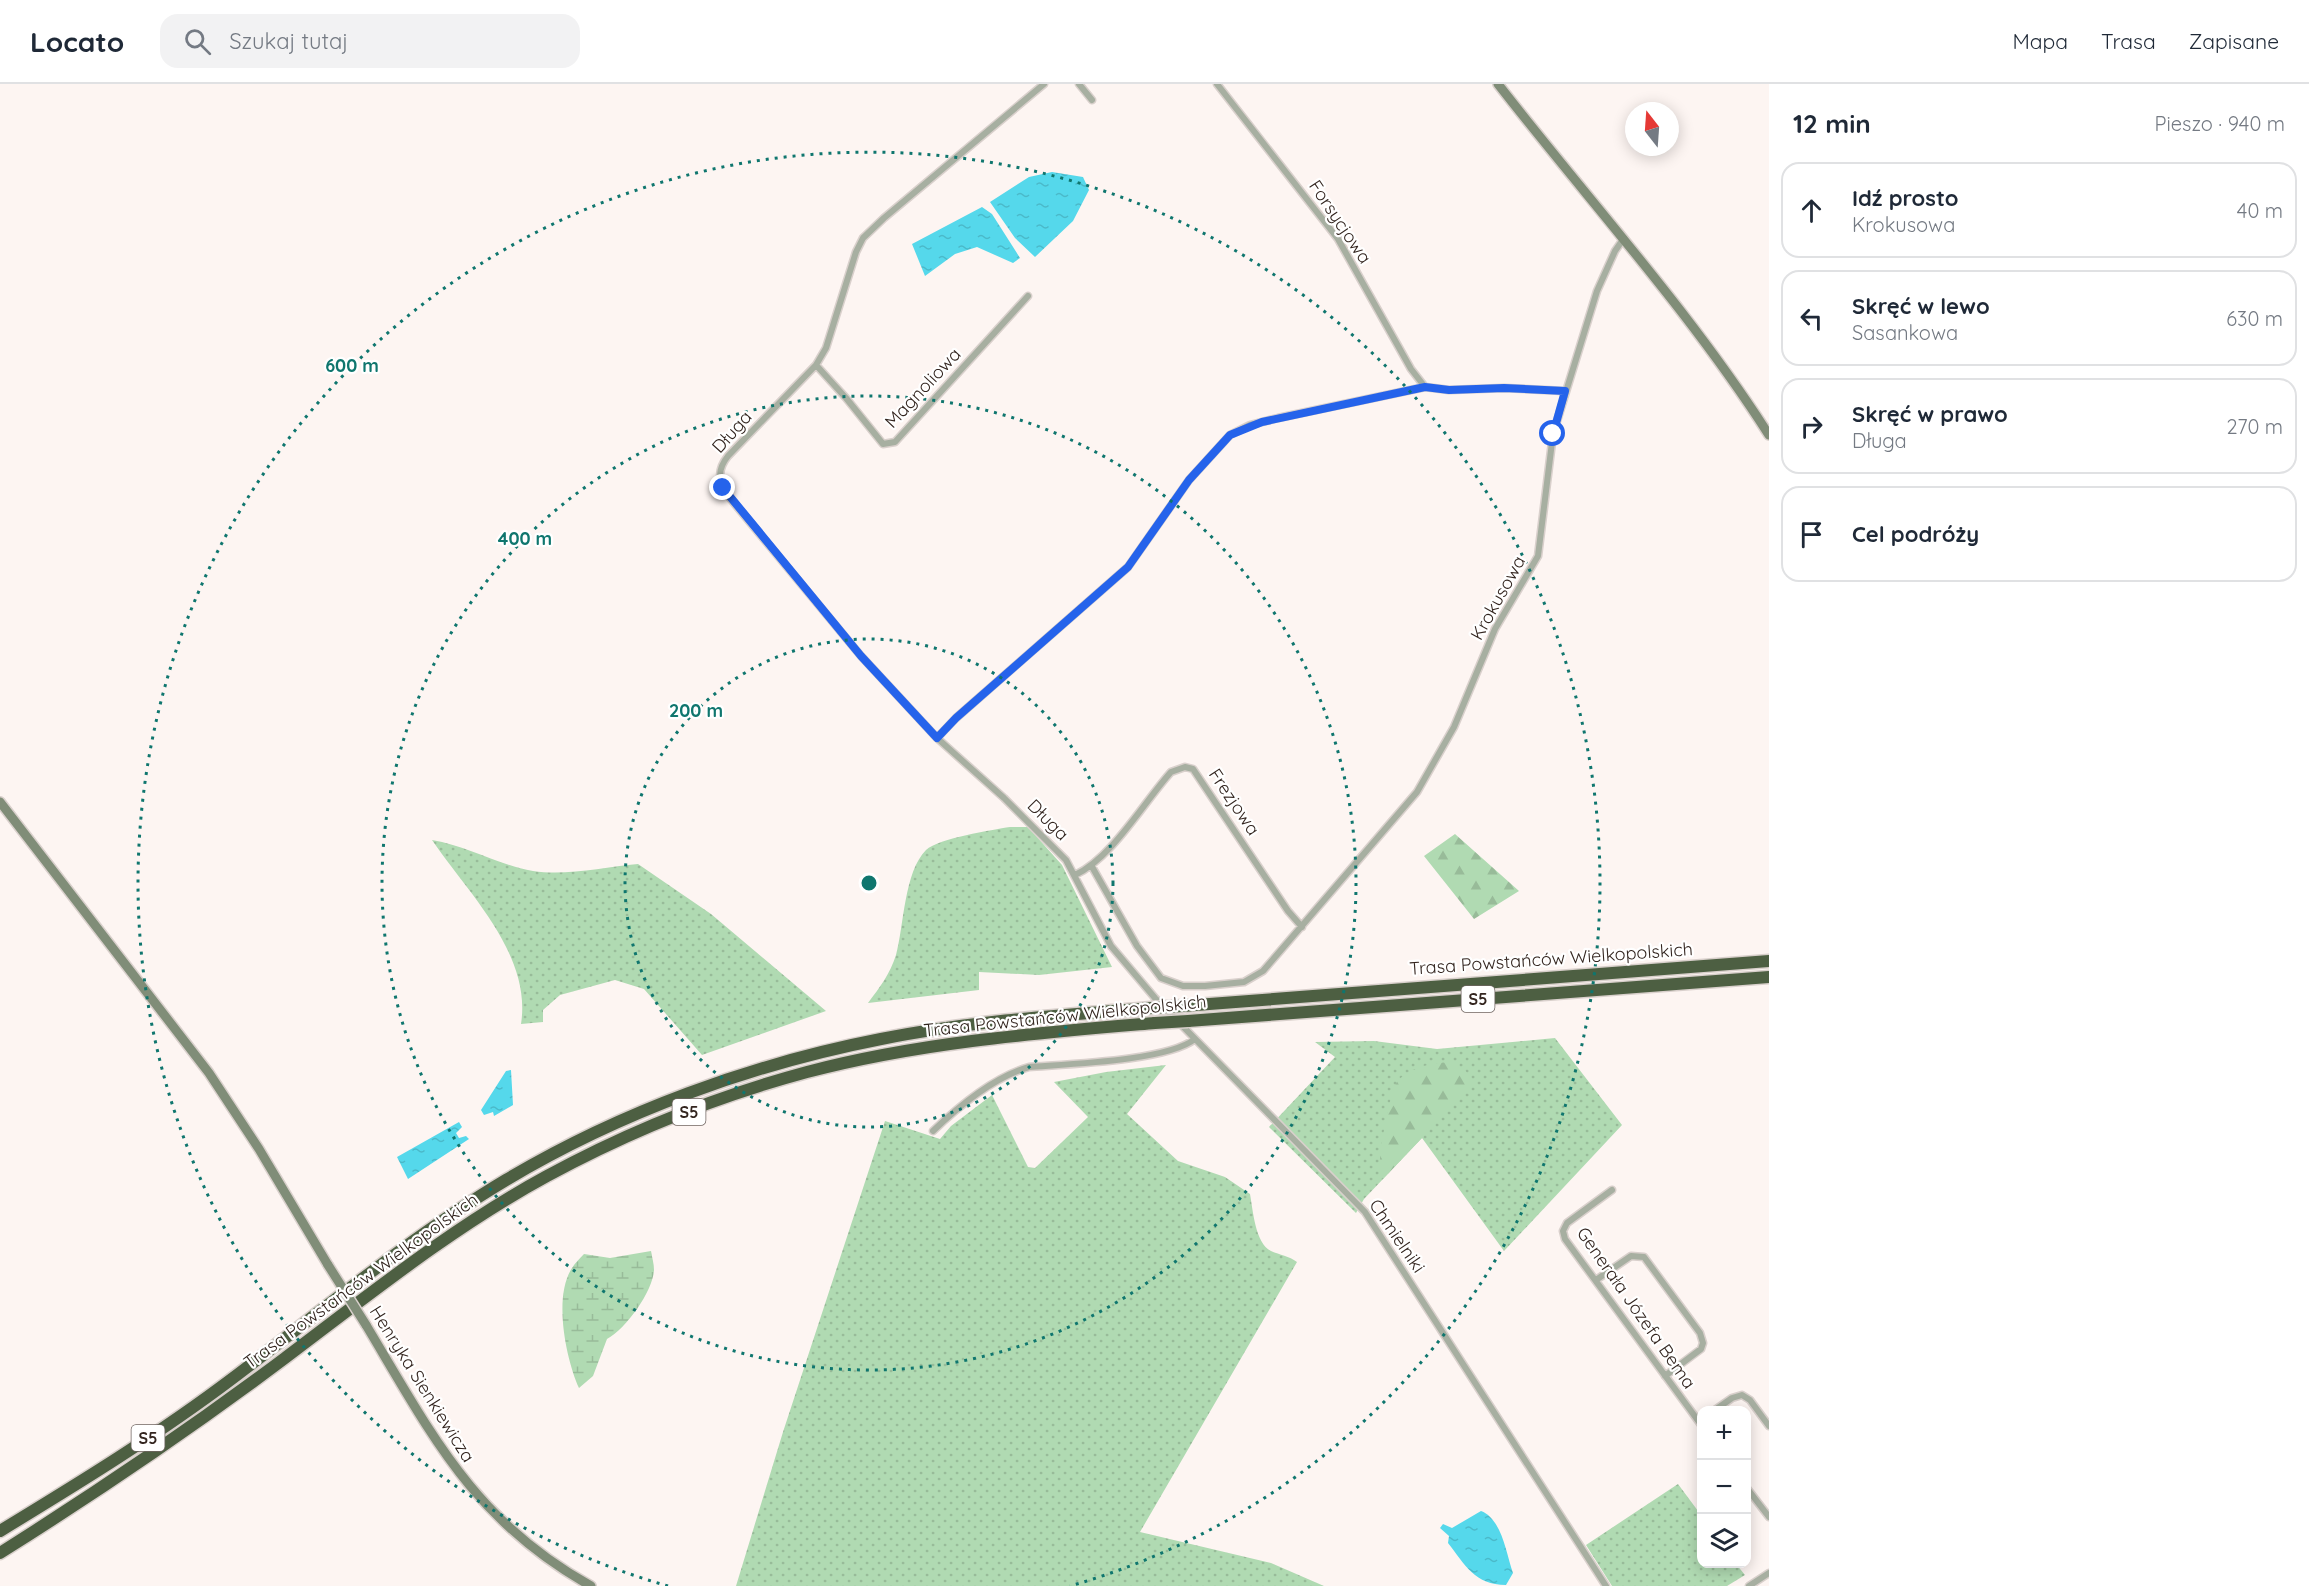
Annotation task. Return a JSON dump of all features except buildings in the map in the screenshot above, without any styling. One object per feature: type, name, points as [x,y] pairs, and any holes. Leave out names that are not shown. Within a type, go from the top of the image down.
[{"type":"highway","name":"Trasa Powstańców Wielkopolskich","points":[[0,1531],[180,1416],[393,1254],[508,1179],[611,1126],[704,1089],[752,1073],[811,1055],[880,1039],[992,1021],[1769,961]]},
{"type":"highway","name":"Trasa Powstańców Wielkopolskich","points":[[0,1553],[71,1509],[211,1413],[435,1246],[537,1182],[594,1152],[715,1102],[805,1073],[868,1058],[977,1040],[1155,1023],[1769,977]]},
{"type":"street","name":"Długa","points":[[1044,84],[863,238],[826,348],[816,365],[728,456],[719,471],[720,480],[729,497],[861,656],[937,738],[1047,839],[1075,875],[1111,945]]},
{"type":"street","points":[[1079,84],[1092,100]]},
{"type":"street","name":"Forsycjowa","points":[[1216,84],[1338,239],[1411,369],[1425,387]]},
{"type":"street","points":[[1498,84],[1699,333],[1769,435]]},
{"type":"street","name":"Krokusowa","points":[[1091,865],[1137,946],[1161,978],[1183,986],[1244,982],[1263,971],[1417,792],[1454,727],[1495,629],[1538,556],[1553,434],[1597,291],[1614,251],[1624,238]]},
{"type":"street","name":"Magnoliowa","points":[[816,365],[846,398],[876,438],[883,444],[895,442],[1028,296]]},
{"type":"street","points":[[937,738],[956,718],[1128,567],[1189,480],[1230,435],[1262,422],[1425,387],[1449,390],[1504,388],[1565,391]]},
{"type":"street","name":"Frezjowa","points":[[1075,875],[1091,865],[1171,772],[1185,767],[1193,769],[1288,912],[1302,927]]},
{"type":"street","name":"Henryka Sienkiewicza","points":[[0,802],[208,1073],[266,1161],[447,1457],[484,1504],[541,1555],[591,1586]]},
{"type":"street","name":"Chmielniki","points":[[1111,945],[1195,1039],[1365,1212],[1606,1586]]},
{"type":"street","points":[[933,1131],[962,1103],[1016,1071],[1029,1067],[1157,1054],[1181,1047],[1195,1039]]},
{"type":"street","name":"Generała Józefa Bema","points":[[1612,1190],[1567,1223],[1563,1231],[1565,1239],[1697,1418]]},
{"type":"street","points":[[1596,1280],[1631,1256],[1644,1257],[1700,1333],[1703,1343],[1701,1349],[1665,1376]]},
{"type":"street","points":[[1721,1406],[1732,1398],[1742,1395],[1750,1400],[1769,1426]]},
{"type":"street","points":[[1751,1491],[1766,1507],[1769,1517]]},
{"type":"street","points":[[1749,1586],[1769,1573]]},
{"type":"green space","points":[[1010,827],[1028,827],[1062,865],[1112,967],[1039,975],[979,972],[979,990],[868,1003],[894,962],[909,885],[913,872],[926,850],[954,838]]},
{"type":"green space","points":[[1455,834],[1519,891],[1474,919],[1424,856]]},
{"type":"green space","points":[[432,840],[533,871],[572,872],[638,864],[711,914],[826,1011],[702,1055],[644,989],[615,980],[560,995],[543,1010],[543,1022],[521,1024],[522,998],[517,973],[507,949],[479,903]]},
{"type":"green space","points":[[1555,1038],[1622,1125],[1504,1251],[1422,1138],[1364,1199],[1356,1213],[1269,1127],[1335,1057],[1315,1042],[1374,1041],[1437,1049]]},
{"type":"green space","points":[[1448,1062],[1463,1068],[1475,1082],[1383,1179],[1380,1167],[1381,1148],[1388,1109],[1397,1082],[1414,1070],[1427,1065]]},
{"type":"green space","points":[[1166,1065],[1127,1114],[1178,1161],[1225,1177],[1250,1194],[1261,1241],[1271,1251],[1297,1262],[1140,1532],[1271,1563],[1324,1586],[736,1586],[783,1432],[885,1121],[940,1139],[951,1126],[992,1095],[1028,1167],[1035,1168],[1088,1117],[1054,1082],[1106,1072]]},
{"type":"green space","points":[[651,1251],[654,1270],[644,1298],[622,1327],[607,1339],[593,1376],[579,1388],[566,1345],[562,1311],[566,1280],[572,1268],[584,1254],[610,1258]]},
{"type":"green space","points":[[1678,1484],[1697,1510],[1697,1568],[1739,1568],[1745,1575],[1727,1586],[1612,1586],[1586,1545]]},
{"type":"water","points":[[1052,172],[1083,177],[1089,190],[1073,221],[1035,257],[1015,238],[990,202],[1029,177]]},
{"type":"water","points":[[982,207],[992,214],[1020,258],[1013,263],[977,247],[955,254],[925,276],[912,244]]},
{"type":"water","points":[[511,1070],[513,1105],[494,1116],[493,1112],[484,1115],[481,1110],[506,1071]]},
{"type":"water","points":[[459,1122],[462,1127],[456,1133],[459,1138],[466,1136],[469,1139],[408,1179],[397,1157]]},
{"type":"water","points":[[1481,1511],[1494,1521],[1499,1529],[1513,1573],[1506,1585],[1486,1582],[1472,1572],[1448,1543],[1449,1536],[1440,1528],[1443,1524],[1452,1528]]},
{"type":"route","points":[[723,488],[861,656],[937,738],[956,718],[1128,567],[1177,496],[1211,454],[1230,435],[1250,425],[1425,387],[1449,390],[1504,388],[1565,391],[1553,434]]}]
